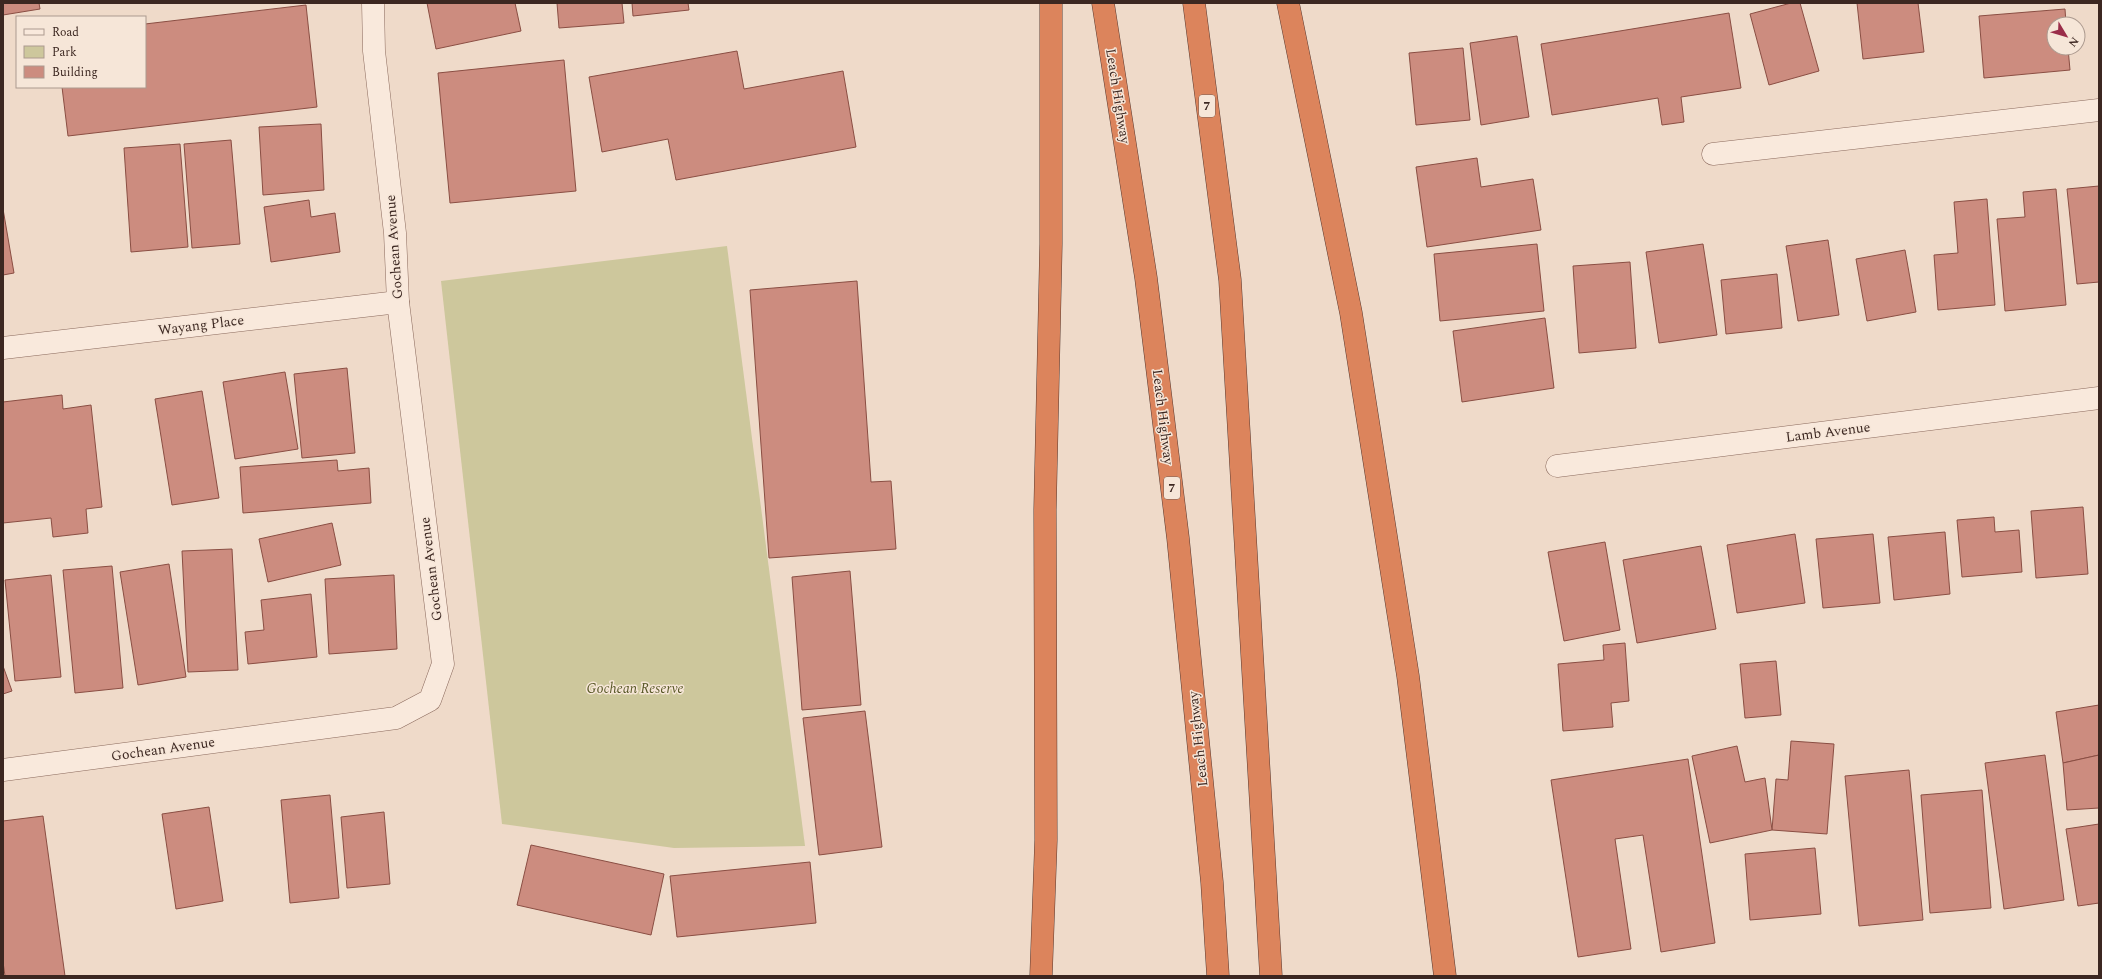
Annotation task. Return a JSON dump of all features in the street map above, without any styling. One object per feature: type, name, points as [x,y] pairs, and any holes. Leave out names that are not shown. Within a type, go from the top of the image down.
[{"type":"highway","points":[[1041,976],[1046,840],[1045,510],[1051,244],[1051,3]]},
{"type":"highway","name":"Leach Highway","points":[[1103,3],[1146,278],[1178,538],[1212,882],[1218,976]]},
{"type":"highway","name":"7","points":[[1194,3],[1230,280],[1271,976]]},
{"type":"highway","points":[[1288,3],[1351,313],[1408,676],[1444,976]]},
{"type":"street","name":"Gochean Avenue","points":[[3,770],[396,718],[430,700],[443,664],[398,302],[395,233],[374,51],[374,3]]},
{"type":"street","points":[[1713,154],[2099,110]]},
{"type":"street","name":"Wayang Place","points":[[3,348],[398,302]]},
{"type":"street","name":"Lamb Avenue","points":[[1558,466],[2099,398]]},
{"type":"green space","name":"Gochean Reserve","points":[[727,246],[805,846],[674,848],[502,824],[441,281]]},
{"type":"building","points":[[3,3],[39,3],[40,9],[3,15]]},
{"type":"building","points":[[427,3],[515,3],[521,31],[436,49]]},
{"type":"building","points":[[557,3],[622,3],[624,23],[559,28]]},
{"type":"building","points":[[632,3],[688,3],[689,10],[633,16]]},
{"type":"building","points":[[1791,3],[1800,3],[1819,71],[1769,85],[1750,14]]},
{"type":"building","points":[[1857,3],[1918,3],[1924,52],[1863,59]]},
{"type":"building","points":[[306,5],[317,107],[68,136],[62,88],[146,88],[146,24]]},
{"type":"building","points":[[2065,9],[2065,16],[2046,16],[2046,56],[2069,56],[2070,70],[1984,78],[1979,16]]},
{"type":"building","points":[[1729,13],[1741,88],[1681,97],[1684,122],[1662,125],[1658,98],[1552,115],[1541,44]]},
{"type":"building","points":[[1517,36],[1529,117],[1481,125],[1470,43]]},
{"type":"building","points":[[1463,48],[1470,120],[1416,125],[1409,53]]},
{"type":"building","points":[[737,51],[744,89],[843,71],[856,147],[676,180],[668,139],[602,152],[589,77]]},
{"type":"building","points":[[564,60],[576,191],[450,203],[438,73]]},
{"type":"building","points":[[321,124],[324,190],[263,195],[259,127]]},
{"type":"building","points":[[231,140],[240,244],[192,248],[184,144]]},
{"type":"building","points":[[180,144],[188,247],[131,252],[124,148]]},
{"type":"building","points":[[1477,158],[1481,187],[1533,179],[1541,230],[1427,247],[1416,167]]},
{"type":"building","points":[[2099,186],[2099,282],[2077,284],[2067,189]]},
{"type":"building","points":[[2056,189],[2066,305],[2005,311],[1997,219],[2025,217],[2023,192]]},
{"type":"building","points":[[1987,199],[1995,305],[1938,310],[1934,255],[1958,253],[1954,202]]},
{"type":"building","points":[[309,200],[311,217],[335,213],[340,252],[271,262],[264,207]]},
{"type":"building","points":[[3,209],[14,273],[3,275]]},
{"type":"building","points":[[1828,240],[1839,315],[1798,321],[1786,246]]},
{"type":"building","points":[[1537,244],[1544,311],[1440,321],[1434,254]]},
{"type":"building","points":[[1703,244],[1717,335],[1659,343],[1646,252]]},
{"type":"building","points":[[1905,250],[1916,312],[1867,321],[1856,259]]},
{"type":"building","points":[[1630,262],[1636,348],[1579,353],[1573,266]]},
{"type":"building","points":[[1777,274],[1782,328],[1726,334],[1721,280]]},
{"type":"building","points":[[857,281],[871,482],[891,481],[896,549],[769,558],[750,290]]},
{"type":"building","points":[[1545,318],[1554,388],[1462,402],[1453,331]]},
{"type":"building","points":[[347,368],[355,453],[302,458],[294,374]]},
{"type":"building","points":[[285,372],[298,449],[235,459],[223,382]]},
{"type":"building","points":[[202,391],[219,498],[172,505],[155,399]]},
{"type":"building","points":[[62,395],[63,409],[91,405],[102,507],[86,509],[88,533],[53,537],[51,518],[3,523],[3,402]]},
{"type":"building","points":[[337,460],[338,471],[369,468],[371,503],[243,513],[240,467]]},
{"type":"building","points":[[2083,507],[2088,574],[2036,578],[2031,511]]},
{"type":"building","points":[[1994,517],[1995,532],[2019,530],[2022,572],[1962,577],[1957,520]]},
{"type":"building","points":[[332,523],[341,565],[268,582],[259,539]]},
{"type":"building","points":[[1945,532],[1950,594],[1894,600],[1888,537]]},
{"type":"building","points":[[1795,534],[1805,603],[1737,613],[1727,545]]},
{"type":"building","points":[[1873,534],[1880,603],[1823,608],[1816,539]]},
{"type":"building","points":[[1605,542],[1620,630],[1564,641],[1548,552]]},
{"type":"building","points":[[1701,546],[1716,629],[1637,643],[1623,560]]},
{"type":"building","points":[[232,549],[238,670],[188,672],[182,551]]},
{"type":"building","points":[[169,564],[186,677],[138,685],[120,572]]},
{"type":"building","points":[[112,566],[123,688],[75,693],[63,570]]},
{"type":"building","points":[[850,571],[861,705],[802,710],[792,577]]},
{"type":"building","points":[[51,575],[61,677],[15,681],[5,580]]},
{"type":"building","points":[[394,575],[397,649],[329,654],[325,579]]},
{"type":"building","points":[[311,594],[317,657],[248,664],[245,632],[264,630],[261,600]]},
{"type":"building","points":[[1625,643],[1629,701],[1611,703],[1613,727],[1563,731],[1558,664],[1604,660],[1603,645]]},
{"type":"building","points":[[1776,661],[1781,715],[1745,718],[1740,664]]},
{"type":"building","points":[[3,666],[12,691],[3,694]]},
{"type":"building","points":[[2099,705],[2099,755],[2063,763],[2056,712]]},
{"type":"building","points":[[865,711],[882,847],[819,855],[803,718]]},
{"type":"building","points":[[1791,741],[1834,744],[1827,834],[1772,830],[1776,779],[1788,780]]},
{"type":"building","points":[[1737,746],[1745,782],[1765,778],[1772,830],[1710,843],[1692,756]]},
{"type":"building","points":[[2045,755],[2064,900],[2004,909],[1985,763]]},
{"type":"building","points":[[2099,755],[2099,808],[2067,810],[2063,763]]},
{"type":"building","points":[[1688,759],[1715,943],[1661,952],[1643,835],[1615,839],[1631,949],[1578,957],[1551,780]]},
{"type":"building","points":[[1909,770],[1923,920],[1859,926],[1845,776]]},
{"type":"building","points":[[1982,790],[1991,908],[1930,913],[1921,795]]},
{"type":"building","points":[[330,795],[339,898],[290,903],[281,800]]},
{"type":"building","points":[[209,807],[223,901],[176,909],[162,814]]},
{"type":"building","points":[[384,812],[390,884],[347,888],[341,817]]},
{"type":"building","points":[[43,816],[65,976],[5,976],[3,962],[3,821]]},
{"type":"building","points":[[2099,824],[2099,903],[2078,906],[2066,829]]},
{"type":"building","points":[[531,845],[664,874],[651,935],[517,905]]},
{"type":"building","points":[[1815,848],[1821,914],[1750,920],[1745,854]]},
{"type":"building","points":[[810,862],[816,923],[677,937],[670,876]]}]
